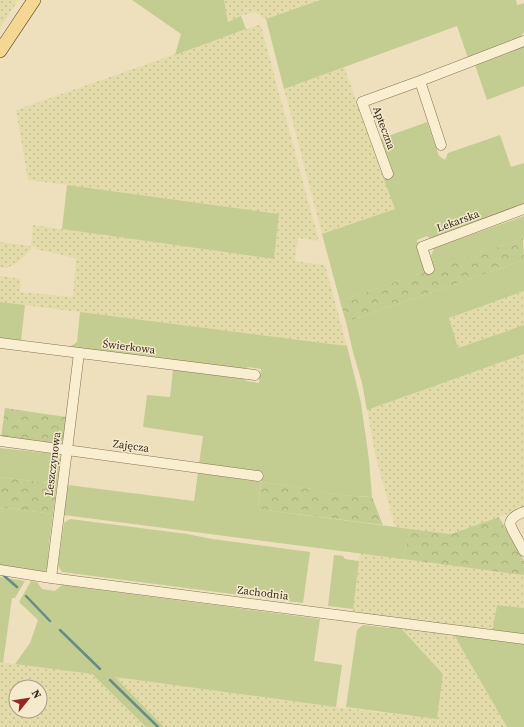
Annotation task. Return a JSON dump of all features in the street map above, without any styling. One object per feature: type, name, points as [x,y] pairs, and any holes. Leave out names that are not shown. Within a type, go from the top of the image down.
[{"type":"main road","points":[[0,51],[34,0]]},
{"type":"street","name":"Apteczna","points":[[388,174],[362,102],[524,41]]},
{"type":"street","points":[[420,81],[441,145]]},
{"type":"street","name":"Lekarska","points":[[429,269],[422,247],[524,209]]},
{"type":"street","name":"Świerkowa","points":[[0,343],[255,375]]},
{"type":"street","name":"Leszczynowa","points":[[51,578],[79,353]]},
{"type":"street","name":"Zajęcza","points":[[0,441],[258,476]]},
{"type":"street","points":[[524,512],[511,520],[510,524],[524,551]]},
{"type":"street","name":"Zachodnia","points":[[0,570],[51,578],[524,639]]},
{"type":"shaded area","points":[[0,0],[18,0],[0,28]]},
{"type":"shaded area","points":[[224,0],[319,0],[266,19],[254,12],[228,22]]},
{"type":"shaded area","points":[[258,25],[261,26],[319,241],[298,238],[295,261],[325,265],[347,346],[0,302],[0,276],[21,279],[20,292],[73,297],[76,258],[40,250],[31,246],[33,225],[274,259],[279,214],[28,180],[16,110]]},
{"type":"shaded area","points":[[344,67],[395,209],[322,234],[284,89]]},
{"type":"shaded area","points":[[0,242],[31,246],[31,250],[17,263],[7,268],[0,267]]},
{"type":"shaded area","points":[[524,291],[524,325],[458,348],[449,318]]},
{"type":"shaded area","points":[[524,354],[524,508],[451,534],[395,527],[375,454],[367,410]]},
{"type":"shaded area","points":[[360,553],[524,575],[524,608],[497,605],[492,633],[352,614]]},
{"type":"shaded area","points":[[397,624],[453,632],[507,727],[164,727],[114,677],[437,719],[443,674]]},
{"type":"shaded area","points":[[0,662],[92,674],[146,727],[0,727]]},
{"type":"green space","points":[[132,0],[224,0],[228,22],[241,16],[246,29],[175,55],[181,34]]},
{"type":"green space","points":[[320,0],[516,0],[517,5],[524,3],[524,32],[520,38],[468,58],[457,26],[284,89],[266,19]]},
{"type":"green space","points":[[523,47],[524,86],[487,100],[475,65]]},
{"type":"green space","points":[[427,122],[439,156],[445,160],[448,153],[500,135],[511,167],[524,163],[524,207],[432,240],[427,236],[417,240],[425,272],[340,301],[322,234],[395,209],[383,177],[390,179],[392,173],[380,139]]},
{"type":"green space","points":[[67,185],[279,214],[274,259],[62,229]]},
{"type":"green space","points":[[524,216],[524,239],[523,238],[434,269],[431,256],[434,248]]},
{"type":"green space","points":[[523,238],[524,260],[346,322],[340,301]]},
{"type":"green space","points":[[524,260],[524,291],[449,318],[458,348],[524,325],[524,354],[367,410],[362,383],[346,322]]},
{"type":"green space","points":[[0,302],[25,305],[21,341],[0,338]]},
{"type":"green space","points":[[80,312],[347,346],[361,403],[369,460],[372,497],[333,494],[313,489],[261,482],[264,474],[199,464],[203,436],[143,427],[147,395],[170,397],[173,370],[243,378],[246,381],[259,383],[261,369],[248,367],[245,369],[70,347],[77,342]]},
{"type":"green space","points":[[5,408],[66,417],[63,440],[56,445],[1,438]]},
{"type":"green space","points":[[0,448],[55,454],[61,460],[57,484],[0,477]]},
{"type":"green space","points":[[198,473],[261,482],[258,509],[410,529],[403,559],[64,515],[68,485],[194,501]]},
{"type":"green space","points":[[0,477],[57,484],[53,514],[0,507]]},
{"type":"green space","points":[[261,482],[314,489],[333,494],[372,497],[383,525],[258,509]]},
{"type":"green space","points":[[0,507],[53,514],[47,568],[43,574],[0,568]]},
{"type":"green space","points":[[499,517],[524,561],[524,575],[403,559],[410,529],[451,534]]},
{"type":"green space","points":[[70,519],[310,552],[303,603],[62,572],[58,566],[64,523]]},
{"type":"green space","points":[[334,555],[343,556],[345,559],[359,561],[353,609],[328,606]]},
{"type":"green space","points":[[0,577],[25,581],[15,598],[12,598],[3,663],[0,662]]},
{"type":"green space","points":[[31,581],[37,582],[42,589],[55,591],[62,585],[320,619],[314,661],[342,665],[336,707],[115,677],[164,727],[146,727],[92,674],[15,664],[30,643],[38,620],[19,602]]},
{"type":"green space","points":[[497,605],[524,608],[524,637],[492,633]]},
{"type":"green space","points":[[397,624],[443,674],[437,719],[346,707],[357,630],[363,625],[389,628]]},
{"type":"green space","points":[[453,632],[524,641],[524,727],[507,727]]},
{"type":"waterway","points":[[2,574],[17,587]]},
{"type":"waterway","points":[[26,596],[50,621]]},
{"type":"waterway","points":[[60,630],[100,669]]},
{"type":"waterway","points":[[110,680],[158,727]]}]
